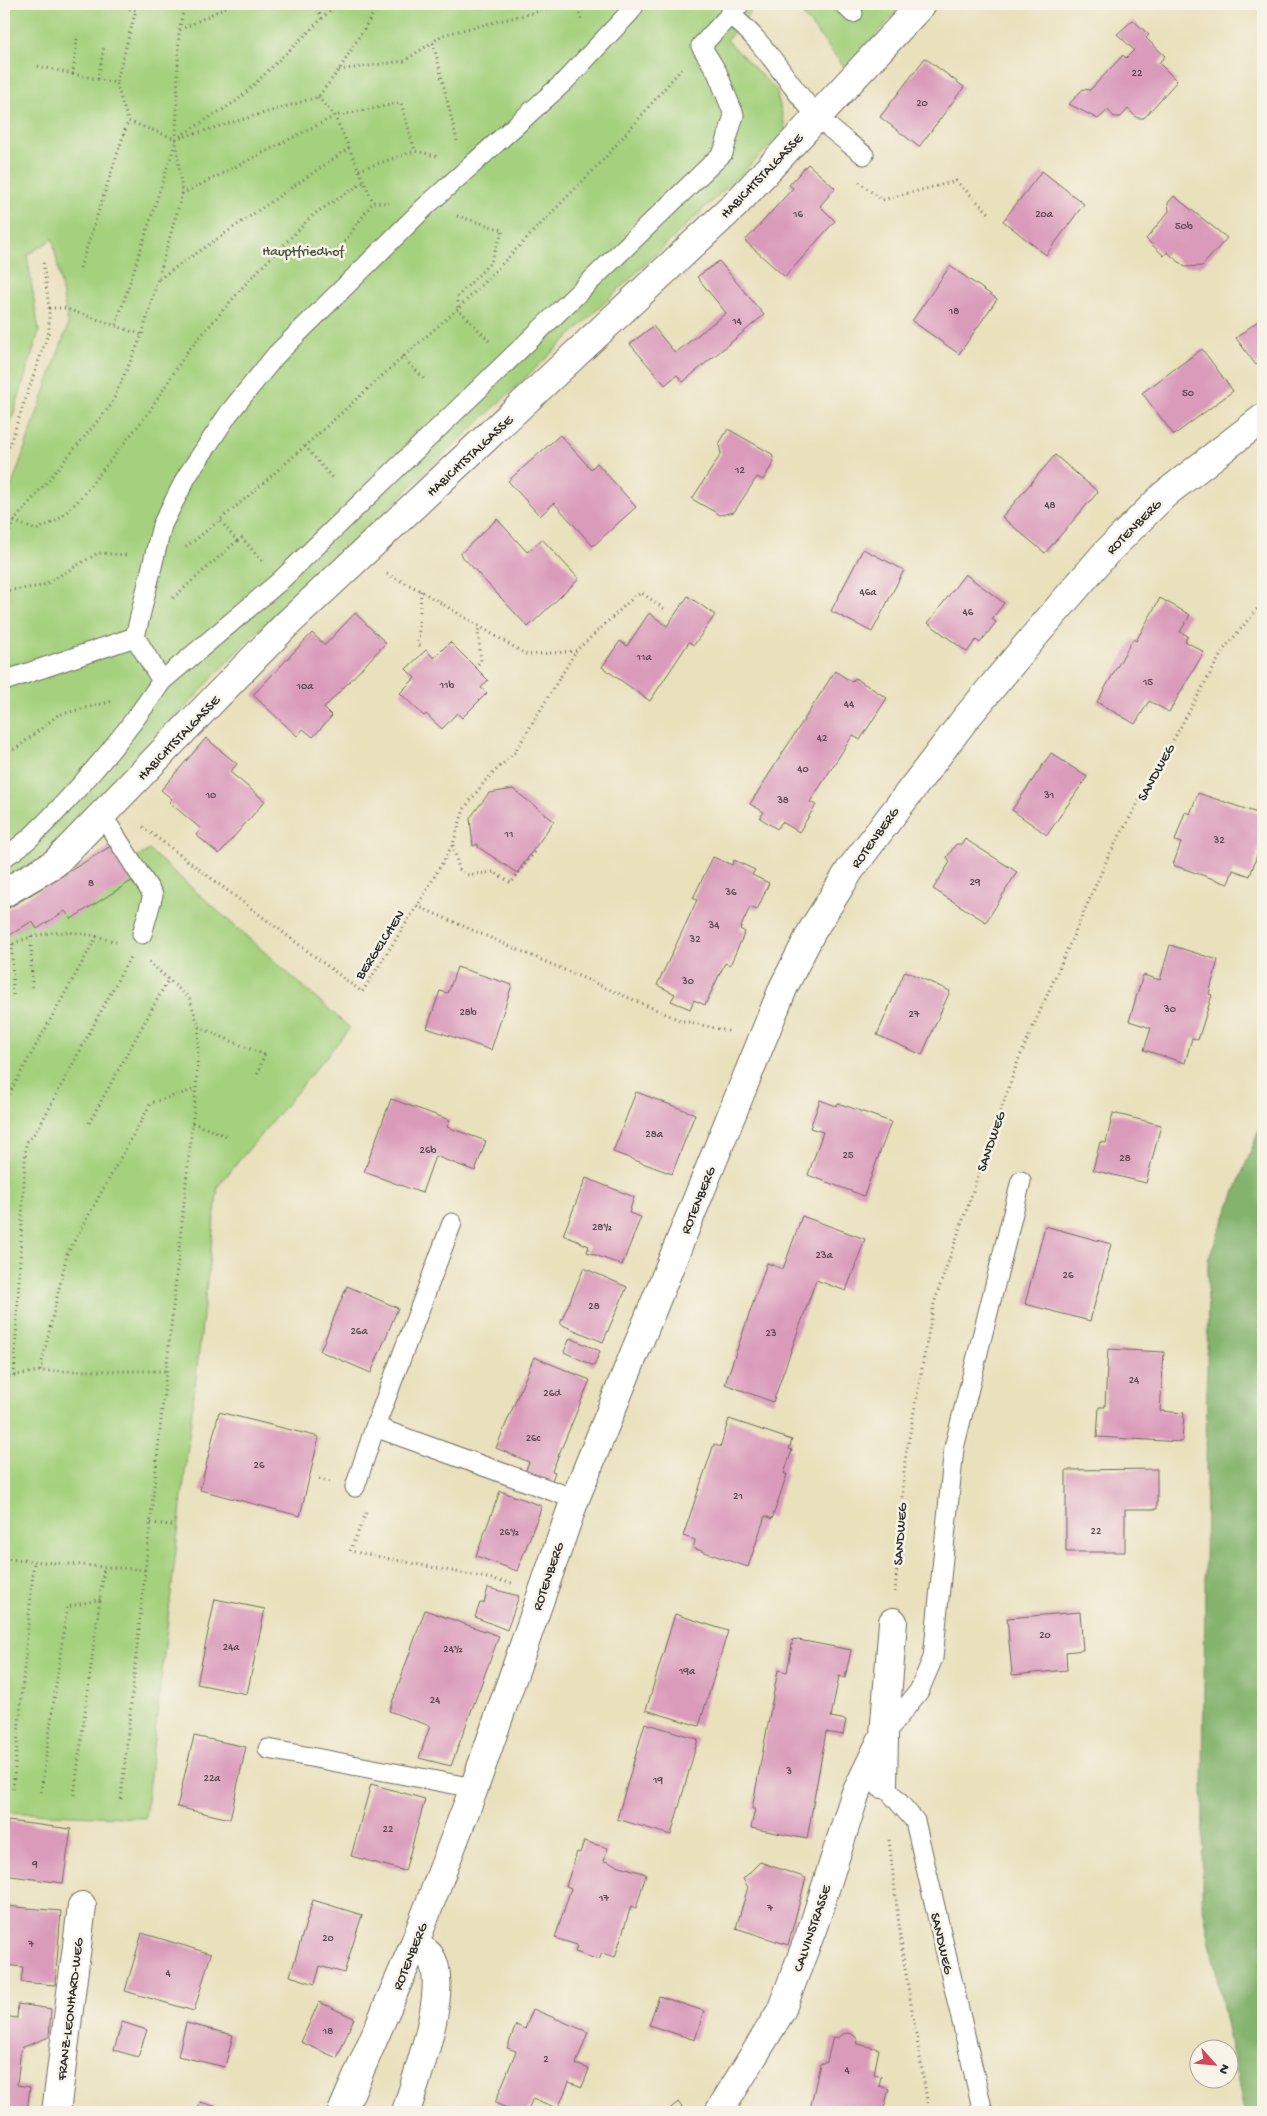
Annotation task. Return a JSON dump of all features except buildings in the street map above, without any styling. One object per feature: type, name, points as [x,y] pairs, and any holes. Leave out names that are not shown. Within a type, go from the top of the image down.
[{"type":"street","name":"HABICHTSTALGASSE","points":[[4,893],[55,863],[285,626],[735,204],[922,4]]},
{"type":"street","name":"ROTENBERG","points":[[342,2112],[414,1945],[474,1788],[542,1589],[575,1500],[784,986],[812,931],[850,870],[966,718],[1105,554],[1166,494],[1263,418]]},
{"type":"street","name":"SANDWEG","points":[[883,1784],[884,1735],[893,1622]]},
{"type":"street","name":"CALVINSTRASSE","points":[[719,2112],[781,2011],[814,1924],[855,1795],[884,1735]]},
{"type":"street","name":"FRANZ-LEONHARD-WEG","points":[[56,2112],[82,1906]]},
{"type":"street","points":[[406,2112],[435,2011],[438,1978],[430,1955],[414,1945]]},
{"type":"lane","points":[[162,681],[135,637],[162,525],[188,476],[229,413],[276,356],[425,207],[584,62],[630,12],[635,4]]},
{"type":"lane","points":[[4,857],[22,847],[78,788],[149,701],[162,681],[279,582],[723,153],[734,115],[717,72],[701,46],[734,9],[741,23],[817,116],[864,155]]},
{"type":"lane","points":[[4,681],[135,637]]},
{"type":"lane","points":[[107,809],[153,895],[138,942]]},
{"type":"lane","points":[[884,1735],[919,1691],[933,1658],[954,1448],[1021,1182]]},
{"type":"lane","points":[[355,1487],[375,1427],[452,1223]]},
{"type":"lane","points":[[375,1427],[575,1500]]},
{"type":"lane","points":[[268,1749],[474,1788]]},
{"type":"lane","name":"SANDWEG","points":[[883,1784],[915,1821],[983,2112]]},
{"type":"path","points":[[80,268],[128,121],[116,83],[136,10],[110,4]]},
{"type":"path","points":[[4,545],[14,521],[111,405],[142,335],[182,194],[176,139],[179,30],[185,4]]},
{"type":"path","points":[[179,30],[232,4]]},
{"type":"path","points":[[315,4],[322,18]]},
{"type":"path","points":[[116,325],[176,139],[238,100],[337,4]]},
{"type":"path","points":[[128,121],[176,139],[318,97],[339,70],[379,4]]},
{"type":"path","points":[[339,70],[404,61],[442,36],[569,4]]},
{"type":"path","points":[[73,74],[77,39]]},
{"type":"path","points":[[433,42],[465,171]]},
{"type":"path","points":[[98,79],[104,46]]},
{"type":"path","points":[[4,591],[42,586],[98,553],[132,556],[150,574],[220,520],[305,446],[402,356],[458,309],[604,158],[701,46]]},
{"type":"path","points":[[38,66],[116,83]]},
{"type":"path","points":[[318,97],[335,116],[373,202],[425,207],[503,230],[490,262],[458,296],[458,309],[509,361]]},
{"type":"path","points":[[182,194],[335,116],[402,103],[415,151]]},
{"type":"path","points":[[158,280],[349,148]]},
{"type":"path","points":[[359,170],[415,151],[444,158],[465,171]]},
{"type":"path","points":[[864,155],[854,177],[882,200],[956,181],[990,216]]},
{"type":"path","points":[[14,521],[36,530],[58,520],[77,502],[149,412],[187,352],[248,282],[314,214],[364,182]]},
{"type":"path","points":[[4,461],[49,332],[49,308],[43,261]]},
{"type":"path","points":[[49,308],[64,308],[142,335]]},
{"type":"path","points":[[402,356],[424,379]]},
{"type":"path","points":[[305,446],[333,480]]},
{"type":"path","points":[[220,520],[237,541]]},
{"type":"path","points":[[143,604],[170,600],[242,538],[279,582]]},
{"type":"path","points":[[357,560],[421,591],[527,655],[576,651]]},
{"type":"path","points":[[421,591],[418,644],[422,648]]},
{"type":"path","points":[[417,906],[453,844],[464,810],[485,781],[515,752],[576,651],[634,597],[642,593],[666,610]]},
{"type":"path","name":"SANDWEG","points":[[893,1622],[905,1460],[934,1303],[1018,1061],[1109,855],[1224,649],[1263,602]]},
{"type":"path","points":[[478,664],[481,661],[478,631],[480,626]]},
{"type":"path","points":[[4,753],[17,748],[58,715],[112,701],[149,701]]},
{"type":"path","name":"BERGELCHEN","points":[[107,809],[362,992],[417,906],[680,1020],[732,1032]]},
{"type":"path","points":[[453,844],[459,868],[467,875],[494,872],[511,884],[536,850]]},
{"type":"path","points":[[4,948],[31,936],[66,930],[97,936],[125,945]]},
{"type":"path","points":[[31,936],[32,991]]},
{"type":"path","points":[[4,1103],[97,936]]},
{"type":"path","points":[[14,1376],[26,1143],[38,1128],[138,942]]},
{"type":"path","points":[[12,944],[13,997]]},
{"type":"path","points":[[121,1799],[196,1089],[199,1027],[189,998],[141,955]]},
{"type":"path","points":[[89,1123],[168,980]]},
{"type":"path","points":[[199,1027],[264,1055],[257,1076]]},
{"type":"path","points":[[40,1371],[67,1254],[113,1170],[152,1103],[196,1089]]},
{"type":"path","points":[[192,1123],[227,1136]]},
{"type":"path","points":[[4,1376],[40,1371],[166,1371]]},
{"type":"path","points":[[4,1408],[6,1409],[4,1460]]},
{"type":"path","points":[[319,1479],[375,1491],[350,1551],[542,1589]]},
{"type":"path","points":[[151,1523],[172,1524]]},
{"type":"path","points":[[4,1559],[146,1570]]},
{"type":"path","points":[[12,1789],[34,1562]]},
{"type":"path","points":[[74,1795],[104,1568]]},
{"type":"path","points":[[41,1792],[66,1607],[101,1599]]},
{"type":"path","points":[[888,1833],[902,1950],[929,2112]]},
{"type":"green space","name":"Hauptfriedhof","points":[[4,4],[757,4],[727,40],[776,90],[786,131],[240,648],[46,858],[4,878],[4,508],[68,325],[53,239],[27,255],[39,331],[4,446]]},
{"type":"green space","points":[[794,4],[903,4],[846,69]]},
{"type":"green space","points":[[149,850],[350,1028],[218,1186],[145,1818],[4,1812],[4,938]]},
{"type":"green space","points":[[1263,1120],[1263,2112],[1244,2112],[1239,2088],[1240,2038],[1229,2038],[1202,1902],[1208,1260]]}]
